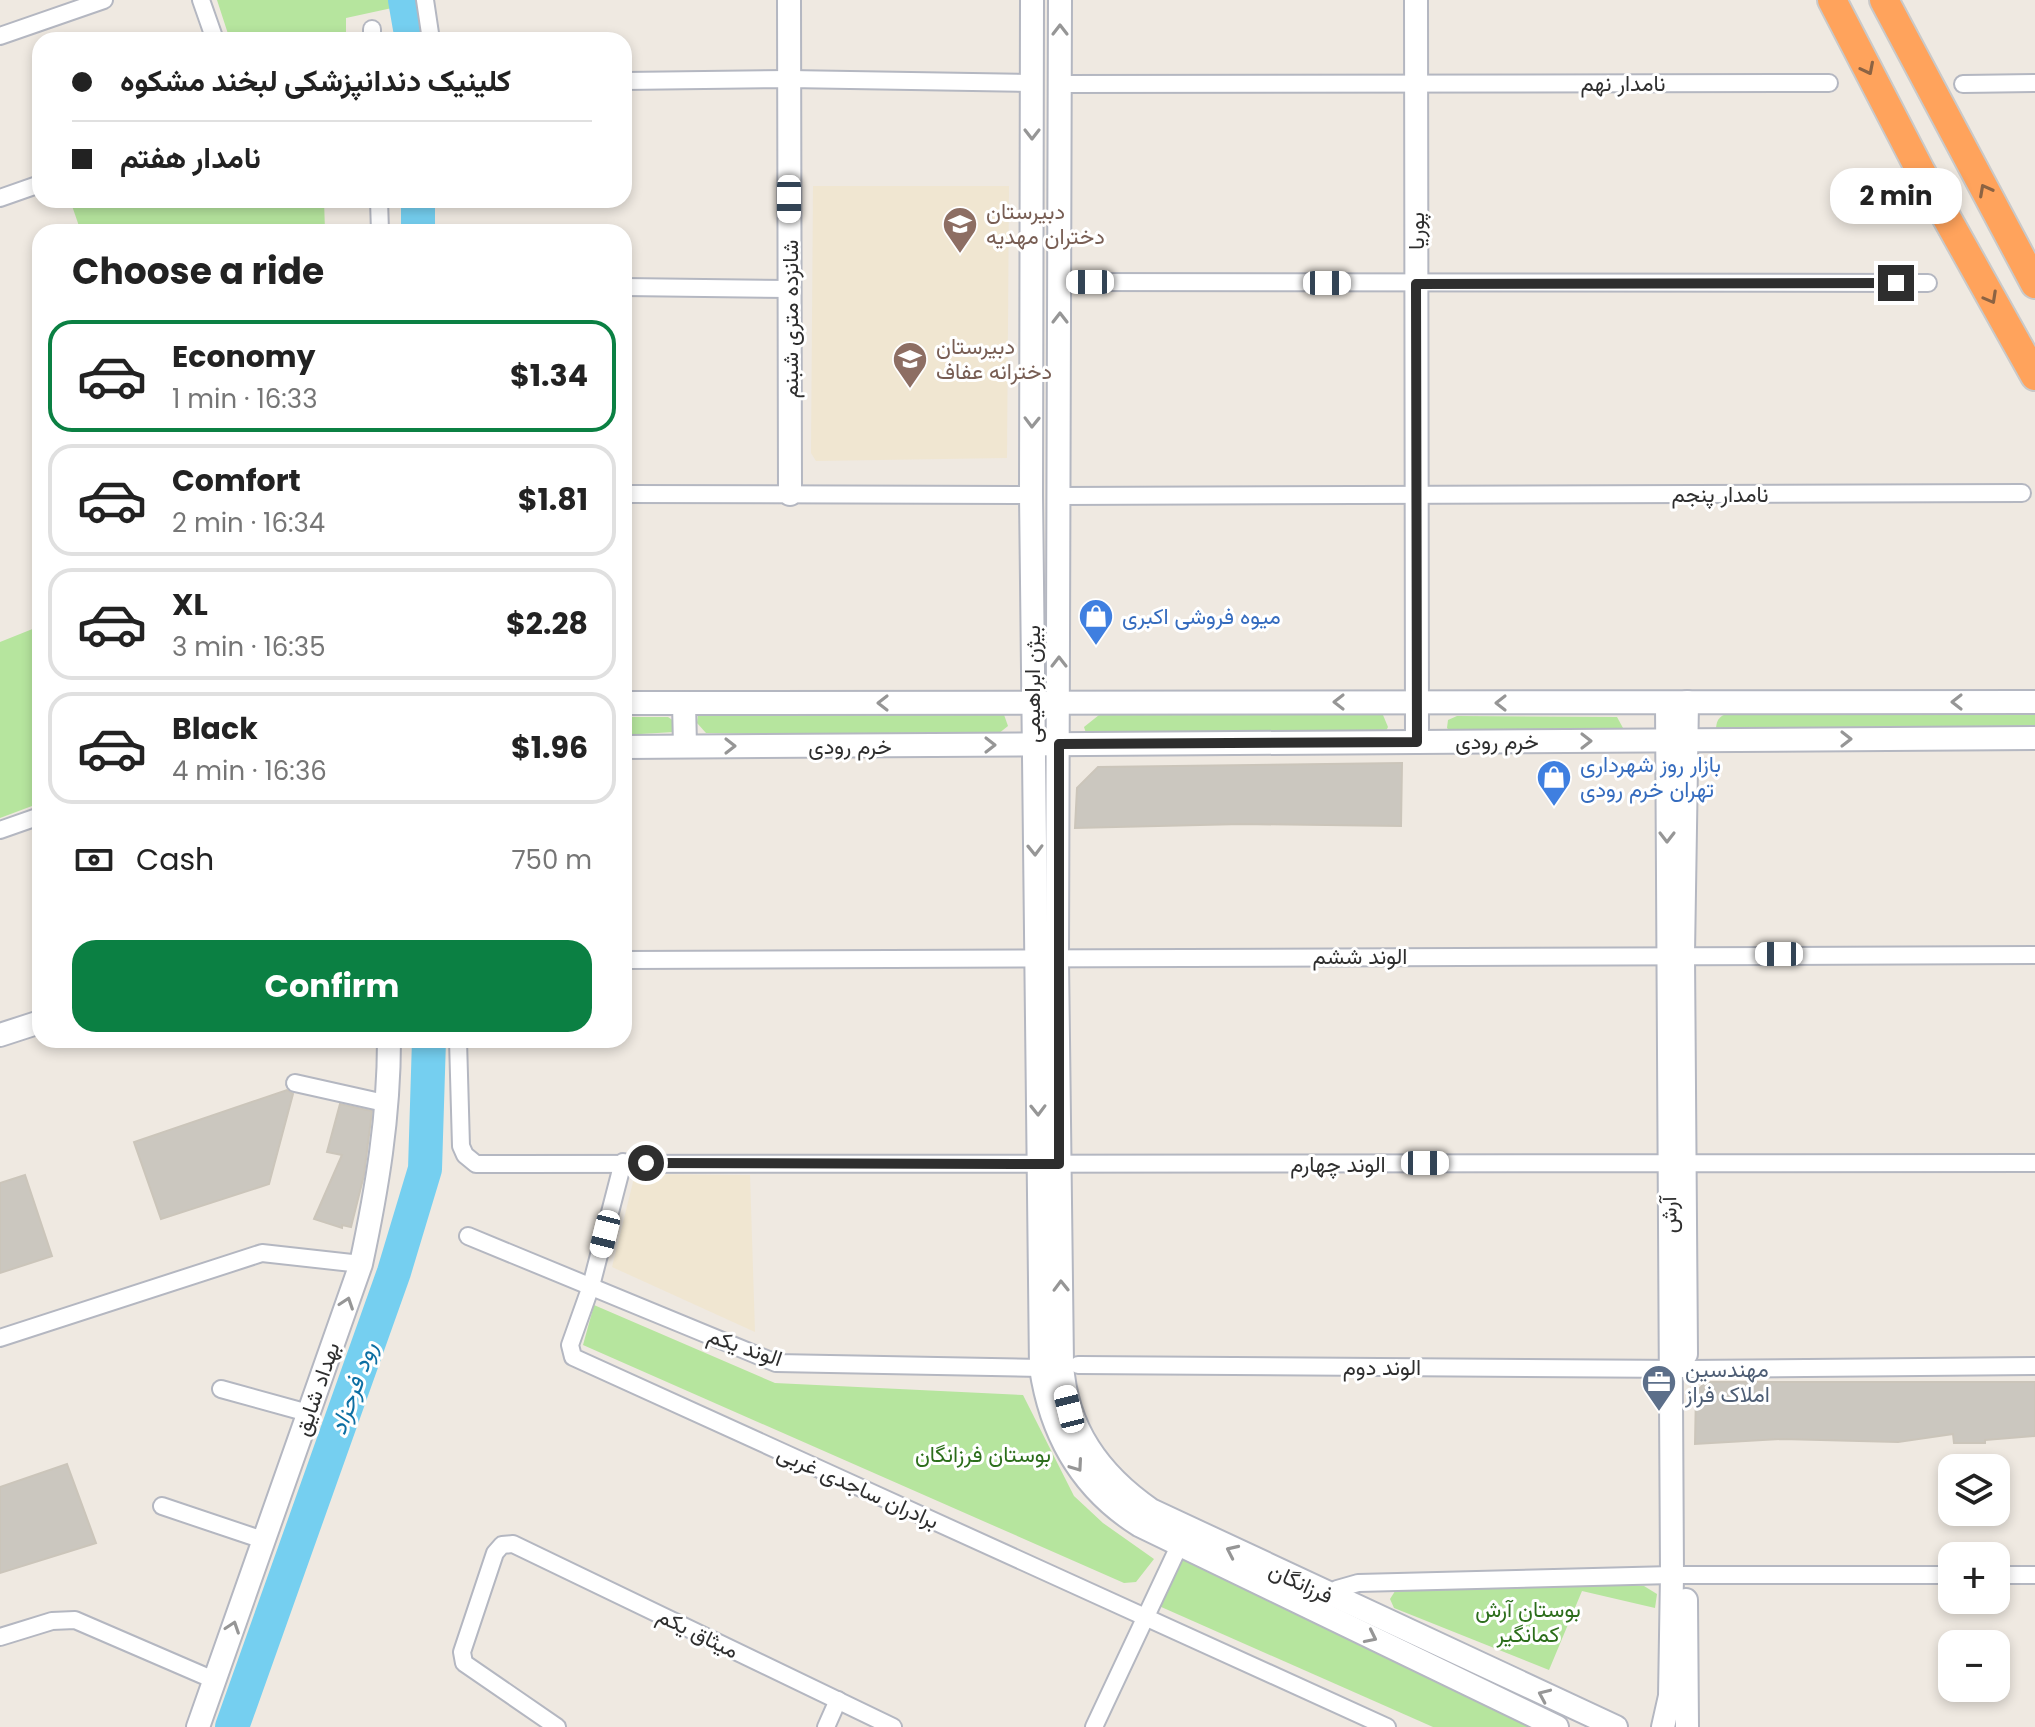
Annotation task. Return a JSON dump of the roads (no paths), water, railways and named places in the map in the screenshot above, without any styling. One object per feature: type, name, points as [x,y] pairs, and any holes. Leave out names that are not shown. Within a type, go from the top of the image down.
[{"type":"highway","points":[[1832,0],[1920,170],[2035,376]]},
{"type":"highway","points":[[1884,0],[2035,284]]},
{"type":"street","points":[[0,36],[104,0]]},
{"type":"street","points":[[201,0],[212,32]]},
{"type":"street","points":[[425,0],[430,32]]},
{"type":"street","name":"شانزده متری شبنم","points":[[789,0],[790,494]]},
{"type":"street","name":"بیژن ابراهیمی","points":[[1032,0],[1032,745],[1047,959],[1049,1164],[1061,1366]]},
{"type":"street","name":"بیژن ابراهیمی","points":[[1047,959],[1059,744],[1060,0]]},
{"type":"street","name":"پوریا","points":[[1416,0],[1417,742]]},
{"type":"street","points":[[632,81],[789,79],[1060,84]]},
{"type":"street","name":"نامدار نهم","points":[[1060,84],[1829,83]]},
{"type":"street","points":[[1963,84],[2035,83]]},
{"type":"street","points":[[0,198],[32,187]]},
{"type":"street","points":[[1033,280],[1416,284],[1928,283]]},
{"type":"street","points":[[632,287],[789,289]]},
{"type":"street","name":"نامدار پنجم","points":[[1059,496],[2022,493]]},
{"type":"street","points":[[632,494],[1059,496]]},
{"type":"street","name":"آرش","points":[[1677,702],[1675,954],[1679,1575],[1687,1727]]},
{"type":"street","name":"خرم رودی","points":[[632,703],[2035,702]]},
{"type":"street","points":[[684,703],[685,746]]},
{"type":"street","name":"خرم رودی","points":[[632,747],[2035,738]]},
{"type":"street","points":[[0,830],[32,819]]},
{"type":"street","name":"الوند ششم","points":[[632,960],[2035,955]]},
{"type":"street","points":[[0,1035],[32,1025]]},
{"type":"street","name":"بهداد شایق","points":[[198,1727],[361,1264],[377,1187],[389,1104],[389,1048]]},
{"type":"street","name":"الوند چهارم","points":[[458,1048],[461,1146],[476,1164],[2035,1163]]},
{"type":"street","points":[[295,1083],[389,1104]]},
{"type":"street","points":[[591,1286],[623,1162]]},
{"type":"street","name":"الوند یکم","points":[[468,1236],[776,1363],[1061,1366]]},
{"type":"street","points":[[0,1338],[262,1253],[361,1264]]},
{"type":"street","name":"برادران ساجدی غربی","points":[[591,1286],[570,1345],[573,1357],[1387,1727]]},
{"type":"street","name":"الوند دوم","points":[[1061,1366],[1678,1369],[2035,1366]]},
{"type":"street","name":"فرزانگان","points":[[1061,1366],[1073,1420],[1091,1454],[1131,1496],[1183,1538],[1325,1604],[1616,1727]]},
{"type":"street","points":[[221,1389],[308,1413]]},
{"type":"street","points":[[162,1506],[263,1540]]},
{"type":"street","points":[[1094,1727],[1183,1538]]},
{"type":"street","name":"میثاق یکم","points":[[556,1727],[464,1663],[462,1652],[495,1553],[502,1545],[513,1544],[893,1727]]},
{"type":"street","points":[[1325,1604],[1337,1589],[1358,1583],[1679,1575],[1938,1575]]},
{"type":"street","name":"آرش","points":[[1663,1727],[1670,1696],[1679,1575]]},
{"type":"street","points":[[2010,1575],[2035,1575]]},
{"type":"street","name":"فرزانگان","points":[[1325,1604],[1557,1727]]},
{"type":"street","points":[[0,1637],[52,1621],[75,1620],[214,1680]]},
{"type":"street","points":[[826,1727],[838,1700]]},
{"type":"waterway","name":"رود فرحزاد","points":[[405,0],[411,32]]},
{"type":"waterway","name":"رود فرحزاد","points":[[418,208],[418,224]]},
{"type":"waterway","name":"رود فرحزاد","points":[[232,1727],[394,1272],[425,1169],[429,1048]]},
{"type":"place","name":"دبیرستان دختران مهدیه","points":[[960,255]]},
{"type":"place","name":"دبیرستان دخترانه عفاف","points":[[910,390]]},
{"type":"place","name":"میوه فروشی اکبری","points":[[1096,647]]},
{"type":"place","name":"بازار روز شهرداری تهران خرم رودی","points":[[1554,808]]},
{"type":"place","name":"مهندسین املاک فراز","points":[[1659,1413]]},
{"type":"park label","name":"بوستان فرزانگان","points":[[983,1454]]},
{"type":"park label","name":"بوستان آرش کمانگیر","points":[[1528,1622]]}]
